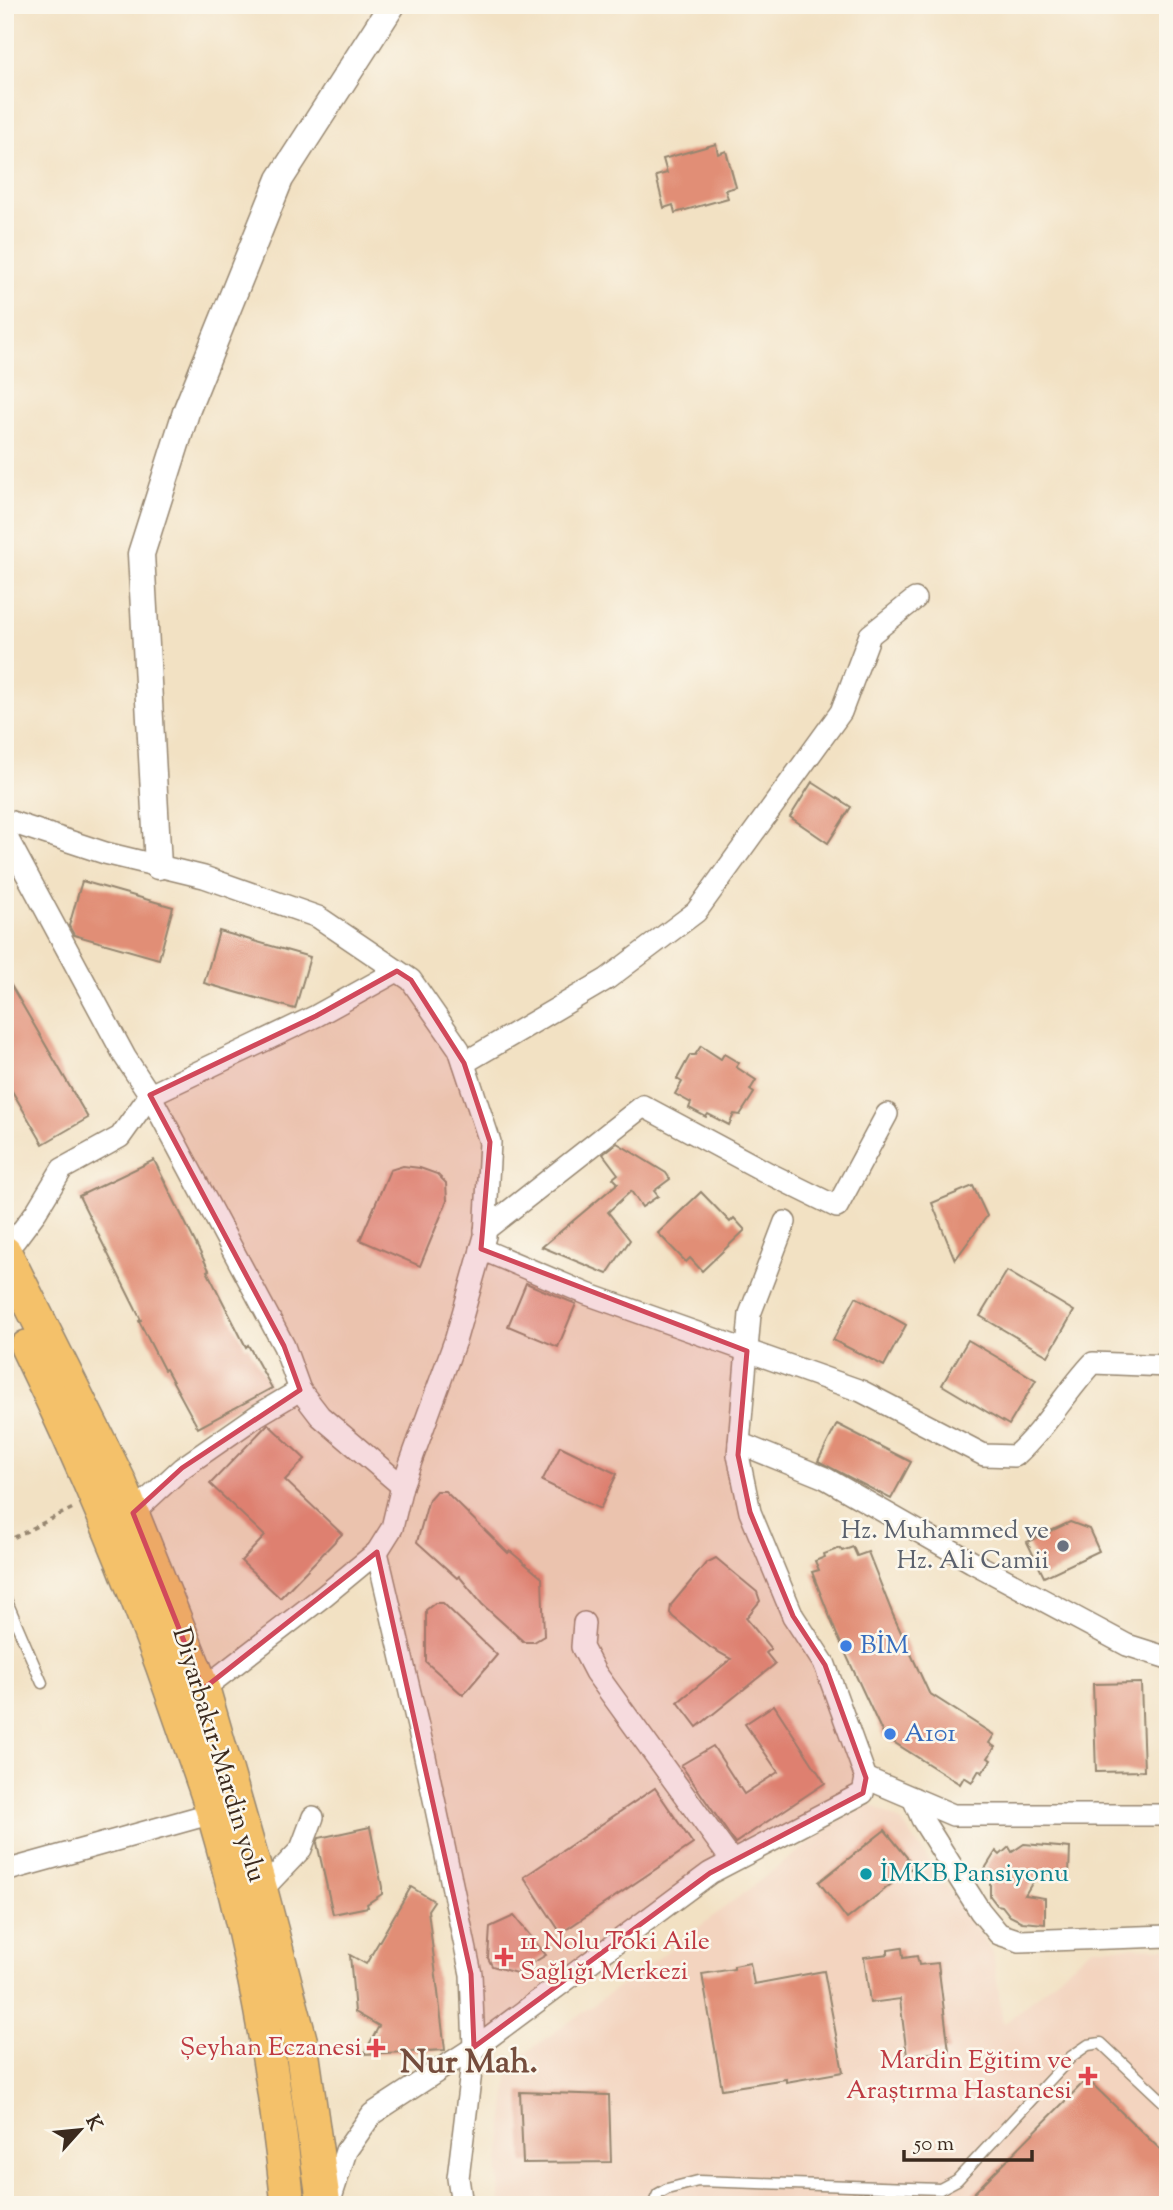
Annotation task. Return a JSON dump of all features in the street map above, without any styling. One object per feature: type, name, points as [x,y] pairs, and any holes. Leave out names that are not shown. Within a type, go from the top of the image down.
[{"type":"highway","name":"Diyarbakır-Mardin yolu","points":[[5,1251],[104,1447],[203,1689],[261,1891],[300,2043],[326,2205]]},
{"type":"highway","name":"Diyarbakır-Mardin yolu","points":[[5,1304],[56,1405],[95,1495],[155,1643],[213,1812],[238,1904],[267,2046],[288,2205]]},
{"type":"street","points":[[158,866],[141,554],[187,409],[280,179],[392,5]]},
{"type":"street","points":[[464,1063],[607,979],[696,912],[841,712],[870,635],[915,600]]},
{"type":"street","points":[[5,820],[105,853],[204,877],[318,917],[411,981],[459,1049],[490,1142],[483,1239],[456,1338],[402,1486],[392,1528],[377,1552],[326,1595],[203,1689]]},
{"type":"street","points":[[5,834],[125,1057],[150,1094],[284,1346],[300,1390],[320,1416],[402,1486]]},
{"type":"street","points":[[5,1251],[36,1212],[62,1169],[120,1136],[150,1094],[316,1016],[397,971]]},
{"type":"street","points":[[483,1239],[643,1106],[837,1207],[887,1114]]},
{"type":"street","points":[[326,2205],[346,2151],[372,2114],[474,2047],[710,1873],[863,1793],[866,1778],[825,1665],[793,1616],[750,1512],[738,1455],[750,1314],[785,1222]]},
{"type":"street","points":[[483,1239],[587,1294],[861,1391],[984,1455],[1015,1456],[1032,1441],[1093,1363],[1168,1366]]},
{"type":"street","points":[[133,1513],[182,1468],[258,1415],[300,1390]]},
{"type":"street","points":[[739,1443],[825,1478],[972,1562],[1127,1645],[1168,1658]]},
{"type":"street","points":[[377,1552],[424,1752],[471,1974],[474,2047],[458,2178],[462,2205]]},
{"type":"street","points":[[584,1623],[582,1647],[595,1672],[733,1861]]},
{"type":"street","points":[[866,1778],[953,1815],[1168,1815]]},
{"type":"street","points":[[913,1798],[948,1863],[999,1934],[1020,1941],[1168,1936]]},
{"type":"street","points":[[5,1871],[213,1812]]},
{"type":"street","points":[[261,1891],[301,1849],[313,1817]]},
{"type":"lane","points":[[5,1597],[41,1683]]},
{"type":"lane","points":[[653,2205],[658,2194],[667,2189],[698,2181],[940,2189],[957,2180],[1072,2056],[1088,2045],[1101,2043],[1168,2106]]},
{"type":"path","points":[[5,1542],[80,1504]]},
{"type":"highlighted area","points":[[397,971],[411,980],[464,1063],[490,1142],[481,1249],[747,1351],[738,1455],[750,1512],[793,1616],[825,1665],[866,1778],[863,1793],[710,1873],[474,2047],[471,1974],[377,1552],[203,1689],[133,1513],[182,1468],[300,1390],[284,1346],[150,1095],[316,1016]]},
{"type":"shaded area","points":[[864,1801],[902,1822],[993,1952],[1003,2025],[1093,1947],[1168,1948],[1168,2205],[501,2205],[498,2173],[510,2064],[648,1966]]},
{"type":"building","points":[[716,144],[718,154],[726,151],[736,187],[725,190],[728,198],[675,213],[673,205],[664,208],[656,176],[667,173],[663,159]]},
{"type":"building","points":[[812,782],[851,807],[828,843],[790,817]]},
{"type":"building","points":[[82,881],[173,907],[159,959],[74,935],[69,926]]},
{"type":"building","points":[[219,931],[310,957],[295,1009],[204,983]]},
{"type":"building","points":[[5,975],[88,1118],[43,1144],[5,1079]]},
{"type":"building","points":[[701,1046],[721,1059],[724,1054],[739,1063],[736,1067],[756,1080],[750,1090],[754,1093],[740,1115],[734,1114],[729,1125],[689,1108],[691,1103],[675,1094],[682,1082],[677,1079],[690,1055],[695,1055]]},
{"type":"building","points":[[617,1143],[666,1173],[670,1179],[654,1191],[658,1196],[642,1207],[631,1191],[608,1212],[630,1240],[607,1274],[542,1247],[618,1183],[613,1178],[618,1174],[603,1154]]},
{"type":"building","points":[[154,1160],[246,1347],[248,1345],[272,1388],[198,1428],[166,1369],[164,1370],[79,1196]]},
{"type":"building","points":[[403,1166],[437,1174],[446,1183],[447,1201],[420,1266],[360,1240],[390,1170]]},
{"type":"building","points":[[973,1186],[987,1216],[955,1260],[932,1203]]},
{"type":"building","points":[[701,1192],[730,1222],[734,1218],[745,1230],[702,1271],[690,1258],[686,1262],[658,1233]]},
{"type":"building","points":[[1007,1271],[1074,1311],[1048,1356],[980,1316]]},
{"type":"building","points":[[526,1283],[576,1304],[558,1347],[508,1326]]},
{"type":"building","points":[[856,1297],[906,1325],[884,1366],[833,1340]]},
{"type":"building","points":[[968,1340],[1036,1380],[1009,1425],[942,1385]]},
{"type":"building","points":[[268,1424],[305,1459],[285,1480],[342,1534],[280,1598],[241,1561],[265,1536],[210,1484]]},
{"type":"building","points":[[837,1424],[911,1462],[891,1499],[818,1461]]},
{"type":"building","points":[[560,1446],[617,1474],[600,1509],[542,1481]]},
{"type":"building","points":[[436,1491],[445,1491],[508,1553],[510,1551],[542,1578],[544,1636],[534,1642],[524,1642],[482,1604],[459,1576],[457,1578],[417,1542],[429,1499]]},
{"type":"building","name":"Hz. Muhammed ve Hz. Ali Camii","points":[[1070,1522],[1089,1529],[1099,1551],[1044,1577],[1027,1542]]},
{"type":"building","points":[[853,1547],[857,1556],[868,1552],[929,1693],[994,1735],[989,1743],[995,1747],[988,1758],[991,1760],[982,1773],[979,1770],[972,1782],[964,1777],[960,1784],[884,1736],[837,1635],[812,1572],[819,1570],[815,1561],[825,1557],[824,1554]]},
{"type":"building","points":[[716,1558],[757,1592],[760,1601],[746,1618],[771,1649],[766,1653],[775,1664],[697,1727],[678,1702],[731,1659],[711,1648],[670,1613],[671,1605],[706,1563]]},
{"type":"building","points":[[435,1603],[443,1603],[497,1655],[463,1695],[426,1662],[426,1610]]},
{"type":"building","points":[[1141,1683],[1144,1771],[1096,1772],[1093,1684]]},
{"type":"building","points":[[774,1705],[825,1783],[735,1843],[681,1765],[713,1746],[744,1794],[778,1772],[745,1724]]},
{"type":"building","points":[[655,1788],[693,1844],[561,1933],[524,1877]]},
{"type":"building","points":[[370,1827],[382,1894],[367,1904],[368,1907],[333,1914],[317,1843],[319,1838]]},
{"type":"building","name":"İMKB Pansiyonu","points":[[885,1830],[914,1866],[847,1919],[819,1882]]},
{"type":"building","points":[[1024,1844],[1070,1848],[1069,1873],[1038,1873],[1025,1895],[1045,1898],[1045,1924],[1022,1922],[1010,1916],[990,1896],[990,1879],[984,1878],[986,1867],[996,1851],[1000,1855],[1009,1847],[1012,1852]]},
{"type":"building","points":[[411,1887],[434,1901],[428,1910],[445,2050],[364,2054],[379,2026],[355,2012],[350,1955],[366,1964]]},
{"type":"building","points":[[514,1916],[546,1955],[516,1973],[492,1966],[488,1958],[490,1927]]},
{"type":"building","points":[[902,1948],[903,1958],[917,1956],[919,1965],[938,1963],[949,2051],[907,2056],[900,1999],[870,2003],[864,1957],[888,1954],[888,1950]]},
{"type":"building","points":[[750,1963],[754,1984],[824,1971],[843,2072],[722,2089],[702,1974],[734,1969],[734,1966]]},
{"type":"building","points":[[1087,2079],[1168,2157],[1168,2205],[962,2205]]},
{"type":"building","points":[[520,2092],[609,2095],[611,2162],[523,2163]]},
{"type":"place","name":"Hz. Muhammed ve Hz. Ali Camii","points":[[1063,1546]]},
{"type":"place","name":"BİM","points":[[846,1646]]},
{"type":"place","name":"A101","points":[[890,1734]]},
{"type":"place","name":"İMKB Pansiyonu","points":[[866,1874]]},
{"type":"place","name":"11 Nolu Toki Aile Sağlığı Merkezi","points":[[504,1957]]},
{"type":"place","name":"Şeyhan Eczanesi","points":[[376,2048]]},
{"type":"place","name":"Mardin Eğitim ve Araştırma Hastanesi","points":[[1088,2076]]},
{"type":"district","name":"Nur Mah.","points":[[469,2064]]}]
